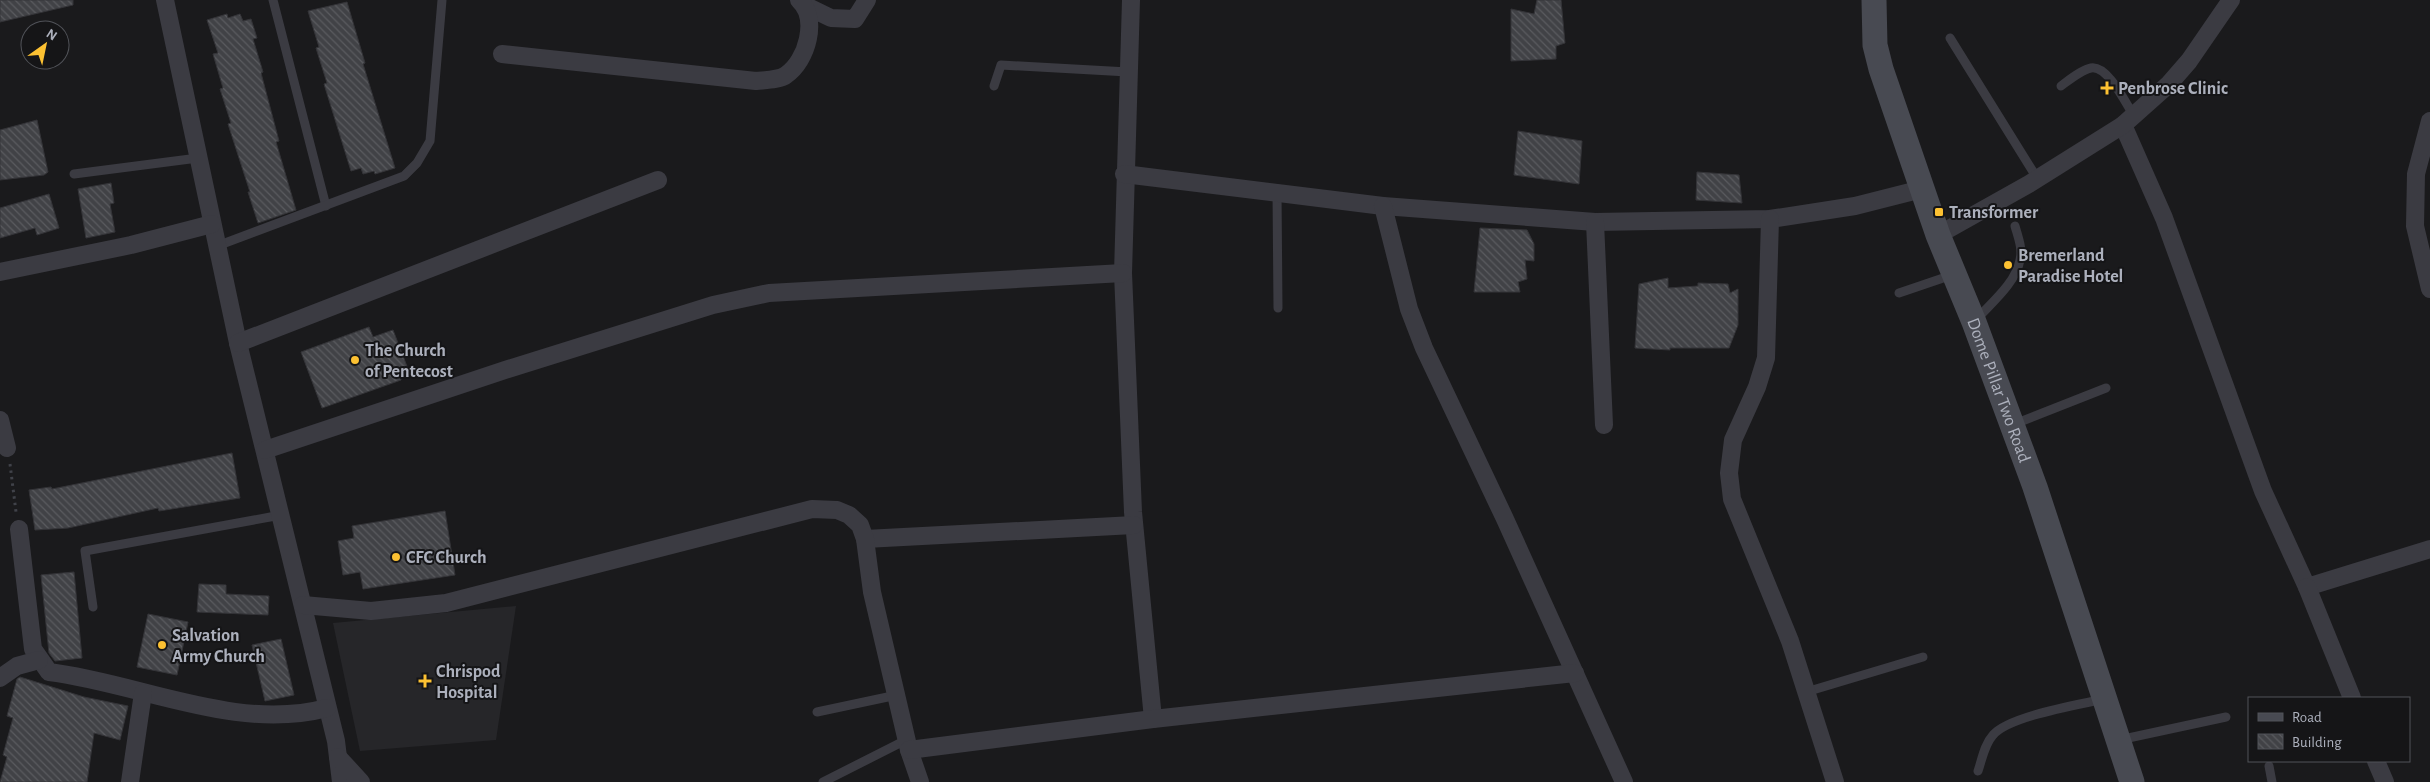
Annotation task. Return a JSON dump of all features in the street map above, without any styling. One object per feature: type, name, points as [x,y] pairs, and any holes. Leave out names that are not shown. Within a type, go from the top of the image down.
[{"type":"street","points":[[165,0],[238,343],[303,605],[338,757],[341,782]]},
{"type":"street","points":[[802,3],[831,18],[855,20],[867,0]]},
{"type":"street","points":[[1131,0],[1122,274],[1134,525],[1153,719]]},
{"type":"street","name":"Dome Pillar Two Road","points":[[1874,0],[1876,45],[1880,69],[1938,235],[1974,322],[2035,487],[2132,782]]},
{"type":"street","points":[[1938,235],[2037,178],[2128,121],[2169,84],[2189,61],[2231,0]]},
{"type":"street","points":[[502,54],[756,81],[786,76],[802,57],[809,31],[802,3]]},
{"type":"street","points":[[2430,120],[2416,174],[2415,226],[2430,289]]},
{"type":"street","points":[[2128,121],[2263,491],[2307,587],[2352,697]]},
{"type":"street","points":[[1124,174],[1383,206],[1595,222],[1770,219],[1856,206],[1922,189]]},
{"type":"street","points":[[238,343],[658,180]]},
{"type":"street","points":[[1383,206],[1409,309],[1424,348],[1624,782]]},
{"type":"street","points":[[1770,219],[1766,358],[1757,387],[1734,440],[1729,474],[1732,500],[1790,641],[1835,782]]},
{"type":"street","points":[[1595,222],[1604,425]]},
{"type":"street","points":[[0,272],[130,245],[212,224]]},
{"type":"street","points":[[265,450],[504,370],[704,308],[769,293],[1122,274]]},
{"type":"street","points":[[0,420],[8,457]]},
{"type":"street","points":[[303,605],[371,611],[446,603],[812,509],[837,510],[849,515],[860,525],[865,539],[872,592],[907,745],[920,782]]},
{"type":"street","points":[[865,539],[1134,525]]},
{"type":"street","points":[[19,530],[33,649],[49,672],[73,675],[143,693],[219,708],[288,716],[327,708]]},
{"type":"street","points":[[2307,587],[2430,549]]},
{"type":"street","points":[[0,678],[17,666],[39,660]]},
{"type":"street","points":[[907,745],[1575,673]]},
{"type":"street","points":[[130,782],[143,693]]},
{"type":"street","points":[[338,757],[361,782]]},
{"type":"street","points":[[2376,762],[2385,782]]},
{"type":"lane","points":[[273,0],[326,206]]},
{"type":"lane","points":[[217,246],[404,176],[424,153],[430,141],[442,0]]},
{"type":"lane","points":[[1950,38],[2037,178]]},
{"type":"lane","points":[[994,86],[1001,65],[1128,72]]},
{"type":"lane","points":[[2061,86],[2085,70],[2093,68],[2101,70],[2110,78],[2128,121]]},
{"type":"lane","points":[[74,174],[198,158]]},
{"type":"lane","points":[[1278,192],[1278,308]]},
{"type":"lane","points":[[1974,322],[2011,280],[2020,261],[2021,245],[2015,226]]},
{"type":"lane","points":[[1899,293],[1954,274]]},
{"type":"lane","points":[[2012,425],[2106,388]]},
{"type":"lane","points":[[93,607],[85,551],[281,516]]},
{"type":"lane","points":[[1806,692],[1923,657]]},
{"type":"lane","points":[[817,712],[897,695]]},
{"type":"lane","points":[[1978,771],[1984,750],[1993,735],[2004,727],[2022,719],[2104,699]]},
{"type":"lane","points":[[2119,740],[2226,717]]},
{"type":"lane","points":[[823,782],[907,745]]},
{"type":"lane","points":[[2269,766],[2272,782]]},
{"type":"path","points":[[8,457],[19,530]]},
{"type":"shaded area","name":"Chrispod Hospital","points":[[516,606],[496,740],[360,751],[333,623]]},
{"type":"building","points":[[0,0],[73,0],[73,5],[0,22]]},
{"type":"building","points":[[1537,0],[1561,0],[1565,43],[1556,46],[1556,59],[1511,61],[1511,9],[1534,14]]},
{"type":"building","points":[[347,2],[365,63],[363,64],[395,168],[375,174],[374,171],[363,174],[361,168],[351,171],[324,84],[327,83],[316,48],[319,47],[308,11]]},
{"type":"building","points":[[227,14],[228,18],[240,14],[243,21],[251,19],[257,38],[253,39],[263,72],[261,73],[279,141],[276,142],[296,210],[258,223],[228,124],[231,123],[220,89],[223,88],[213,54],[218,53],[207,20]]},
{"type":"building","points":[[37,120],[48,172],[44,175],[0,180],[0,130]]},
{"type":"building","points":[[1518,131],[1582,141],[1579,184],[1514,175]]},
{"type":"building","points":[[1697,172],[1739,175],[1742,203],[1696,200]]},
{"type":"building","points":[[111,183],[114,203],[110,204],[115,232],[86,238],[78,189]]},
{"type":"building","points":[[49,194],[59,228],[37,235],[35,228],[0,238],[0,208]]},
{"type":"building","points":[[1480,228],[1527,230],[1534,244],[1534,261],[1525,260],[1527,279],[1518,282],[1520,292],[1474,292]]},
{"type":"building","points":[[1668,278],[1668,288],[1698,286],[1698,283],[1728,284],[1730,293],[1738,289],[1738,325],[1729,348],[1670,348],[1670,350],[1635,348],[1639,284]]},
{"type":"building","name":"The Church of Pentecost","points":[[369,327],[373,337],[393,330],[408,369],[399,372],[401,380],[322,408],[301,352]]},
{"type":"building","points":[[232,453],[240,498],[159,511],[158,508],[68,528],[35,530],[29,490],[51,487],[52,489]]},
{"type":"building","name":"CFC Church","points":[[445,511],[455,575],[363,589],[360,572],[343,575],[338,541],[354,538],[352,526]]},
{"type":"building","points":[[74,572],[82,658],[55,661],[49,653],[41,575]]},
{"type":"building","points":[[199,584],[226,585],[226,594],[269,596],[268,615],[197,612]]},
{"type":"building","name":"Salvation Army Church","points":[[148,614],[188,622],[177,675],[137,667]]},
{"type":"building","points":[[281,639],[294,695],[265,701],[252,645]]},
{"type":"building","points":[[20,677],[84,697],[128,706],[120,740],[94,733],[87,782],[0,782],[7,757],[3,755],[13,718],[7,716],[17,679]]},
{"type":"place","name":"Penbrose Clinic","points":[[2107,88]]},
{"type":"place","name":"Transformer","points":[[1939,212]]},
{"type":"place","name":"Bremerland Paradise Hotel","points":[[2008,265]]},
{"type":"place","name":"The Church of Pentecost","points":[[355,360]]},
{"type":"place","name":"CFC Church","points":[[396,557]]},
{"type":"place","name":"Salvation Army Church","points":[[162,645]]},
{"type":"place","name":"Chrispod Hospital","points":[[425,681]]}]
